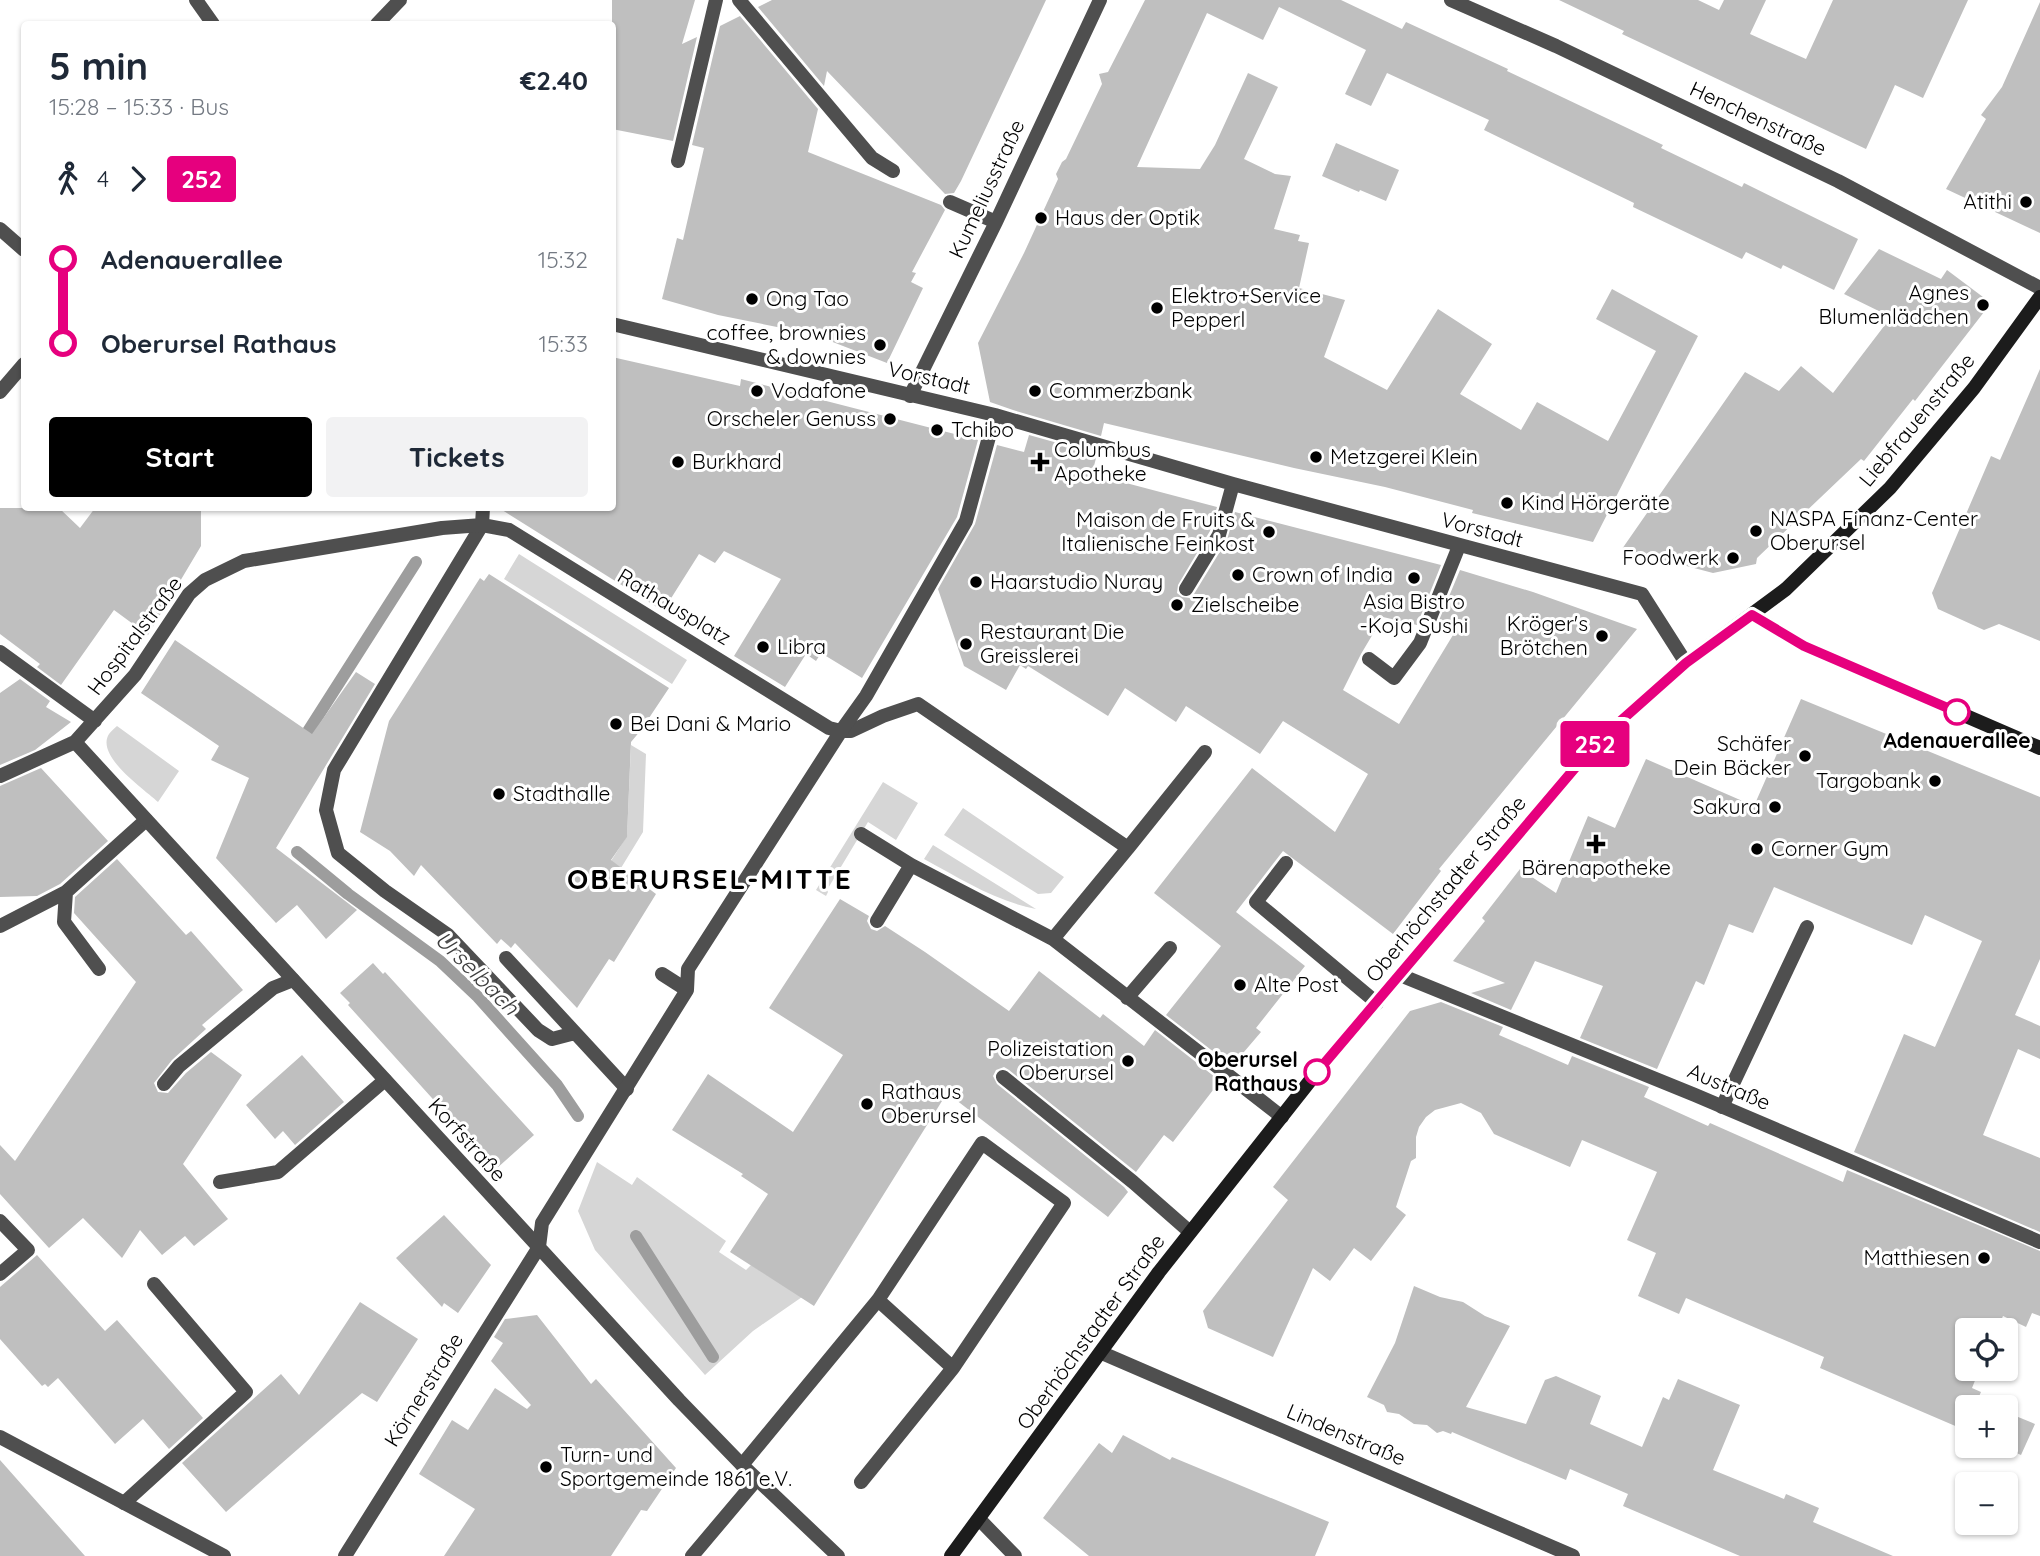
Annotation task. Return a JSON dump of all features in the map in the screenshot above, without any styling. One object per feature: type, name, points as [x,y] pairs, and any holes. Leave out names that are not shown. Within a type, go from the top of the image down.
[{"type":"main road","name":"Liebfrauenstraße","points":[[1752,615],[1786,589],[1890,488],[1974,388],[2040,297]]},
{"type":"main road","name":"Oberhöchstadter Straße","points":[[951,1556],[1191,1232],[1282,1117],[1597,742],[1686,663],[1752,615]]},
{"type":"main road","points":[[1752,615],[1804,646],[2040,748]]},
{"type":"street","points":[[197,0],[210,21]]},
{"type":"street","points":[[380,21],[400,0]]},
{"type":"street","points":[[678,161],[716,0]]},
{"type":"street","points":[[738,0],[872,158],[893,172]]},
{"type":"street","name":"Kumeliusstraße","points":[[910,396],[996,222],[1100,0]]},
{"type":"street","name":"Henchenstraße","points":[[1451,0],[1556,46],[1838,181],[2040,288]]},
{"type":"street","points":[[950,202],[996,222]]},
{"type":"street","points":[[0,229],[21,247]]},
{"type":"street","name":"Vorstadt","points":[[616,325],[995,415],[1233,484],[1642,594],[1686,663]]},
{"type":"street","points":[[0,393],[21,368]]},
{"type":"street","points":[[539,1247],[542,1223],[687,990],[688,969],[866,696],[966,521],[995,415]]},
{"type":"street","points":[[1186,589],[1219,535],[1233,484]]},
{"type":"street","points":[[482,511],[482,525],[334,770],[326,810],[338,853],[385,891],[448,935],[538,1030],[552,1039],[575,1033]]},
{"type":"street","name":"Rathausplatz","points":[[482,525],[509,530],[829,728],[841,732]]},
{"type":"street","name":"Hospitalstraße","points":[[0,776],[75,742],[135,675],[190,594],[205,580],[244,561],[442,528],[482,525]]},
{"type":"street","points":[[1369,659],[1394,678],[1420,643],[1459,546]]},
{"type":"street","points":[[0,652],[95,722]]},
{"type":"street","points":[[841,732],[851,731],[918,704],[1128,848]]},
{"type":"street","name":"Korfstraße","points":[[75,742],[742,1465],[838,1556]]},
{"type":"street","points":[[1052,939],[1205,752]]},
{"type":"street","points":[[0,926],[66,892],[146,820]]},
{"type":"street","points":[[861,834],[911,865],[1052,939],[1282,1117]]},
{"type":"street","points":[[1286,863],[1256,902],[1377,1003]]},
{"type":"street","points":[[877,921],[911,865]]},
{"type":"street","points":[[66,892],[64,922],[99,969]]},
{"type":"street","points":[[1722,1107],[1807,927]]},
{"type":"street","points":[[1127,998],[1170,948]]},
{"type":"street","points":[[506,958],[627,1089]]},
{"type":"street","points":[[662,974],[687,990]]},
{"type":"street","name":"Austraße","points":[[1400,975],[1722,1107],[2040,1242]]},
{"type":"street","points":[[164,1084],[179,1066],[273,988],[293,979]]},
{"type":"street","points":[[1003,1077],[1191,1232]]},
{"type":"street","points":[[220,1182],[278,1172],[385,1080]]},
{"type":"street","points":[[742,1465],[878,1300],[982,1143],[1064,1203],[953,1368],[861,1482]]},
{"type":"street","points":[[0,1221],[28,1250],[0,1274]]},
{"type":"street","name":"Körnerstraße","points":[[345,1556],[539,1247]]},
{"type":"street","points":[[124,1503],[246,1392],[155,1284]]},
{"type":"street","points":[[878,1300],[953,1368]]},
{"type":"street","name":"Lindenstraße","points":[[1102,1353],[1573,1556]]},
{"type":"street","points":[[0,1437],[224,1556]]},
{"type":"street","points":[[692,1556],[757,1479]]},
{"type":"street","points":[[979,1519],[1014,1556]]},
{"type":"shaded area","points":[[519,554],[687,660],[672,684],[504,579]]},
{"type":"shaded area","points":[[117,726],[179,771],[158,802],[123,771],[109,752],[109,734]]},
{"type":"shaded area","points":[[631,745],[646,754],[643,832],[621,868],[611,861],[627,836]]},
{"type":"shaded area","points":[[883,782],[918,803],[896,840],[868,822],[826,896],[816,890]]},
{"type":"shaded area","points":[[963,808],[1064,877],[1051,893],[1038,894],[944,835]]},
{"type":"shaded area","points":[[933,845],[1036,909],[992,895],[924,859]]},
{"type":"shaded area","points":[[597,1162],[632,1185],[637,1177],[726,1241],[719,1252],[746,1270],[751,1265],[802,1297],[753,1331],[705,1375],[595,1250],[578,1211]]},
{"type":"building","points":[[612,0],[695,0],[682,44],[697,37],[673,141],[616,130],[616,21],[612,21]]},
{"type":"building","points":[[772,0],[1046,0],[961,181],[954,193],[945,194],[827,71],[824,86],[758,7]]},
{"type":"building","points":[[1145,0],[1341,0],[1402,29],[1406,22],[1508,69],[1507,71],[1663,145],[1661,148],[1742,187],[1744,183],[1858,239],[1834,290],[1783,265],[1781,269],[1746,252],[1742,259],[1633,207],[1634,203],[1484,130],[1489,120],[1387,73],[1371,106],[1345,94],[1366,50],[1279,7],[1263,40],[1207,13],[1137,167],[1200,169],[1215,145],[1248,73],[1278,87],[1244,159],[1275,174],[1291,176],[1274,229],[1300,235],[1298,241],[1309,243],[1299,288],[1345,300],[1324,357],[1387,390],[1438,309],[1492,344],[1460,394],[1521,430],[1537,402],[1608,441],[1656,351],[1596,319],[1612,289],[1698,336],[1593,542],[1472,513],[1473,510],[1385,487],[1104,423],[1101,436],[990,402],[978,343],[1024,253],[1058,179],[1056,174],[1102,84],[1099,74],[1108,72]]},
{"type":"building","points":[[1559,0],[1698,0],[1719,10],[1724,0],[1766,0],[1750,34],[1806,59],[1833,0],[1968,0],[1923,98],[1895,85],[1866,149],[1622,34],[1624,31]]},
{"type":"building","points":[[2040,2],[2040,233],[1946,189],[1986,119],[1981,115],[2002,87]]},
{"type":"building","points":[[740,16],[818,109],[808,152],[941,205],[945,210],[912,272],[916,273],[911,282],[923,288],[887,363],[812,334],[718,315],[662,299],[677,238],[683,240],[704,148],[692,145],[720,26]]},
{"type":"building","points":[[1336,143],[1399,170],[1386,201],[1322,176]]},
{"type":"building","points":[[1879,249],[1941,279],[1947,270],[1991,303],[1915,401],[1913,399],[1864,461],[1861,459],[1757,558],[1756,564],[1713,573],[1622,549],[1745,372],[1779,391],[1801,366],[1833,393],[1891,317],[1844,294]]},
{"type":"building","points":[[616,358],[740,386],[741,379],[978,440],[957,517],[862,678],[821,653],[816,661],[806,654],[785,687],[734,656],[781,579],[724,551],[715,563],[699,554],[663,611],[504,511],[616,511]]},
{"type":"building","points":[[2040,369],[2040,641],[1999,624],[1984,630],[1938,609],[1932,593],[1991,456],[2000,460]]},
{"type":"building","points":[[1029,435],[1097,454],[1092,474],[1217,507],[1210,531],[1178,585],[1177,593],[1182,597],[1190,598],[1194,594],[1227,540],[1235,512],[1441,565],[1417,625],[1383,617],[1343,690],[1399,724],[1453,635],[1435,630],[1460,570],[1533,592],[1637,629],[1439,869],[1441,871],[1393,934],[1283,851],[1236,912],[1305,966],[1256,1028],[1261,1032],[1232,1066],[1166,1015],[1221,946],[1154,893],[1252,768],[1335,832],[1368,774],[1283,721],[1260,754],[1186,706],[1176,722],[1125,688],[1108,716],[1028,666],[1026,669],[1020,665],[1006,690],[964,666],[938,589],[975,524],[997,445],[1024,452]]},
{"type":"building","points":[[0,508],[62,511],[80,528],[93,511],[201,511],[201,546],[148,635],[114,610],[61,685],[37,667],[40,664],[0,634]]},
{"type":"building","name":"Stadthalle","points":[[489,574],[669,688],[631,742],[627,837],[611,860],[656,894],[614,962],[609,959],[577,1008],[515,943],[511,948],[501,939],[497,944],[421,865],[414,876],[390,851],[360,832],[389,721],[480,578],[484,581]]},
{"type":"building","points":[[175,640],[312,734],[356,672],[375,684],[276,848],[357,910],[326,939],[297,905],[276,923],[216,858],[249,778],[211,760],[219,746],[141,693]]},
{"type":"building","points":[[20,679],[50,701],[46,707],[71,722],[35,750],[0,765],[0,693]]},
{"type":"building","points":[[1801,699],[2040,797],[2040,959],[2015,1015],[2040,1026],[2040,1059],[2018,1049],[1983,1135],[2040,1158],[2040,1232],[1854,1152],[1904,1034],[1935,1047],[1982,941],[1925,915],[1912,945],[1774,887],[1753,933],[1729,924],[1704,985],[1696,981],[1657,1069],[1580,1038],[1603,986],[1535,961],[1511,1010],[1471,993],[1505,983],[1453,961],[1485,921],[1482,918],[1520,869],[1556,893],[1588,816],[1615,828],[1646,759],[1754,806]]},
{"type":"building","points":[[41,768],[108,841],[60,884],[37,896],[0,897],[0,786]]},
{"type":"building","points":[[117,859],[186,935],[191,931],[243,990],[202,1025],[206,1029],[172,1060],[154,1083],[158,1092],[168,1093],[211,1052],[242,1075],[183,1164],[228,1219],[194,1246],[185,1236],[162,1255],[140,1230],[122,1258],[83,1218],[49,1248],[0,1194],[0,1145],[15,1161],[136,982],[74,913],[75,897]]},
{"type":"building","points":[[840,899],[869,916],[867,921],[871,929],[877,931],[885,926],[1009,1011],[1039,971],[1100,1018],[1103,1014],[1144,1046],[1155,1030],[1220,1081],[1173,1142],[1164,1135],[1136,1172],[1009,1070],[1004,1067],[996,1070],[993,1076],[997,1084],[1128,1192],[1108,1217],[947,1093],[814,1306],[730,1252],[768,1194],[741,1176],[743,1174],[672,1130],[708,1074],[793,1132],[843,1055],[769,1008]]},
{"type":"building","points":[[373,963],[383,974],[385,972],[534,1135],[496,1169],[340,993]]},
{"type":"building","points":[[1441,1002],[1503,1027],[1499,1035],[1568,1065],[1572,1056],[1649,1087],[1644,1097],[1708,1126],[1710,1123],[1843,1182],[1847,1170],[2040,1251],[2040,1316],[2032,1313],[2026,1327],[2018,1323],[2018,1318],[2003,1316],[1955,1318],[1955,1381],[1975,1381],[1972,1388],[1981,1392],[1980,1395],[1955,1395],[1955,1426],[1820,1368],[1824,1357],[1686,1298],[1679,1314],[1638,1296],[1656,1253],[1627,1240],[1657,1172],[1582,1140],[1570,1167],[1494,1134],[1481,1113],[1461,1103],[1435,1110],[1419,1127],[1416,1158],[1411,1161],[1396,1207],[1406,1215],[1371,1261],[1354,1248],[1330,1281],[1313,1268],[1273,1357],[1208,1328],[1203,1311],[1288,1200],[1273,1187],[1410,1011]]},
{"type":"building","points":[[302,1055],[344,1102],[295,1145],[283,1131],[275,1139],[246,1105]]},
{"type":"building","points":[[444,1215],[491,1265],[458,1313],[444,1303],[442,1307],[396,1258]]},
{"type":"building","points":[[37,1255],[105,1331],[117,1320],[203,1418],[169,1449],[143,1419],[115,1444],[58,1378],[48,1387],[45,1384],[42,1386],[0,1339],[0,1287]]},
{"type":"building","points":[[1414,1286],[1440,1297],[1463,1302],[1485,1316],[1510,1326],[1466,1407],[1526,1424],[1545,1380],[1556,1376],[1601,1396],[1590,1424],[1642,1447],[1663,1397],[1669,1400],[1678,1379],[1740,1405],[1713,1470],[1784,1499],[1786,1494],[1819,1508],[1813,1522],[1893,1556],[1740,1556],[1623,1506],[1628,1494],[1570,1469],[1566,1480],[1452,1432],[1437,1433],[1427,1425],[1414,1424],[1399,1414],[1387,1412],[1384,1405],[1367,1397],[1395,1343]]},
{"type":"building","points":[[360,1302],[418,1339],[377,1402],[362,1393],[226,1512],[182,1463],[281,1374],[299,1395]]},
{"type":"building","points":[[537,1315],[591,1384],[596,1379],[676,1468],[647,1511],[641,1510],[611,1556],[444,1556],[475,1509],[419,1474],[452,1420],[468,1430],[495,1388],[527,1409],[531,1405],[491,1361],[503,1343],[494,1337],[505,1319]]},
{"type":"building","points":[[2018,1417],[2035,1424],[2021,1455],[2018,1454]]},
{"type":"building","points":[[1123,1435],[1170,1460],[1172,1457],[1329,1522],[1315,1556],[1089,1556],[1043,1518],[1099,1443],[1112,1453]]},
{"type":"building","points":[[0,1460],[85,1556],[0,1556]]},
{"type":"waterway","name":"Urselbach","points":[[300,744],[416,562]]},
{"type":"waterway","name":"Urselbach","points":[[297,852],[348,894],[440,961],[478,997],[557,1085],[578,1116]]},
{"type":"waterway","name":"Urselbach","points":[[636,1236],[713,1357]]},
{"type":"bus line","name":"252","points":[[1317,1072],[1597,742],[1686,663],[1752,615],[1804,646],[1957,712]]},
{"type":"place","name":"Atithi","points":[[2026,202]]},
{"type":"place","name":"Haus der Optik","points":[[1041,218]]},
{"type":"place","name":"Ong Tao","points":[[752,299]]},
{"type":"place","name":"Agnes Blumenlädchen","points":[[1983,305]]},
{"type":"place","name":"Elektro+Service Pepperl","points":[[1157,308]]},
{"type":"place","name":"coffee, ‍brownies & downies","points":[[880,345]]},
{"type":"place","name":"Vodafone","points":[[757,391]]},
{"type":"place","name":"Commerzbank","points":[[1035,391]]},
{"type":"place","name":"Orscheler Genuss","points":[[890,419]]},
{"type":"place","name":"Tchibo","points":[[937,430]]},
{"type":"place","name":"Metzgerei Klein","points":[[1316,457]]},
{"type":"place","name":"Burkhard","points":[[678,462]]},
{"type":"place","name":"Columbus Apotheke","points":[[1040,462]]},
{"type":"place","name":"Kind Hörgeräte","points":[[1507,503]]},
{"type":"place","name":"NASPA Finanz-Center Oberursel","points":[[1756,531]]},
{"type":"place","name":"Maison de Fruits & Italienische Feinkost","points":[[1269,532]]},
{"type":"place","name":"Foodwerk","points":[[1733,558]]},
{"type":"place","name":"Crown of India","points":[[1238,575]]},
{"type":"place","name":"Asia Bistro -Koja Sushi","points":[[1414,578]]},
{"type":"place","name":"Haarstudio Nuray","points":[[976,582]]},
{"type":"place","name":"Zielscheibe","points":[[1177,605]]},
{"type":"place","name":"Kröger's Brötchen","points":[[1602,636]]},
{"type":"place","name":"Restaurant Die Greisslerei","points":[[966,644]]},
{"type":"place","name":"Libra","points":[[763,647]]},
{"type":"place","name":"Adenauerallee","points":[[1957,712]]},
{"type":"place","name":"Bei Dani & Mario","points":[[616,724]]},
{"type":"place","name":"Schäfer Dein Bäcker","points":[[1805,756]]},
{"type":"place","name":"Targobank","points":[[1935,781]]},
{"type":"place","name":"Stadthalle","points":[[499,794]]},
{"type":"place","name":"Sakura","points":[[1775,807]]},
{"type":"place","name":"Bärenapotheke","points":[[1596,844]]},
{"type":"place","name":"Corner Gym","points":[[1757,849]]},
{"type":"place","name":"Alte Post","points":[[1240,985]]},
{"type":"place","name":"Polizeistation Oberursel","points":[[1128,1061]]},
{"type":"place","name":"Oberursel Rathaus","points":[[1317,1072]]},
{"type":"place","name":"Rathaus Oberursel","points":[[867,1104]]},
{"type":"place","name":"Matthiesen","points":[[1984,1258]]},
{"type":"place","name":"Turn- und Sportgemeinde 1861 e.V.","points":[[546,1467]]},
{"type":"district","name":"OBERURSEL-MITTE","points":[[710,879]]}]
